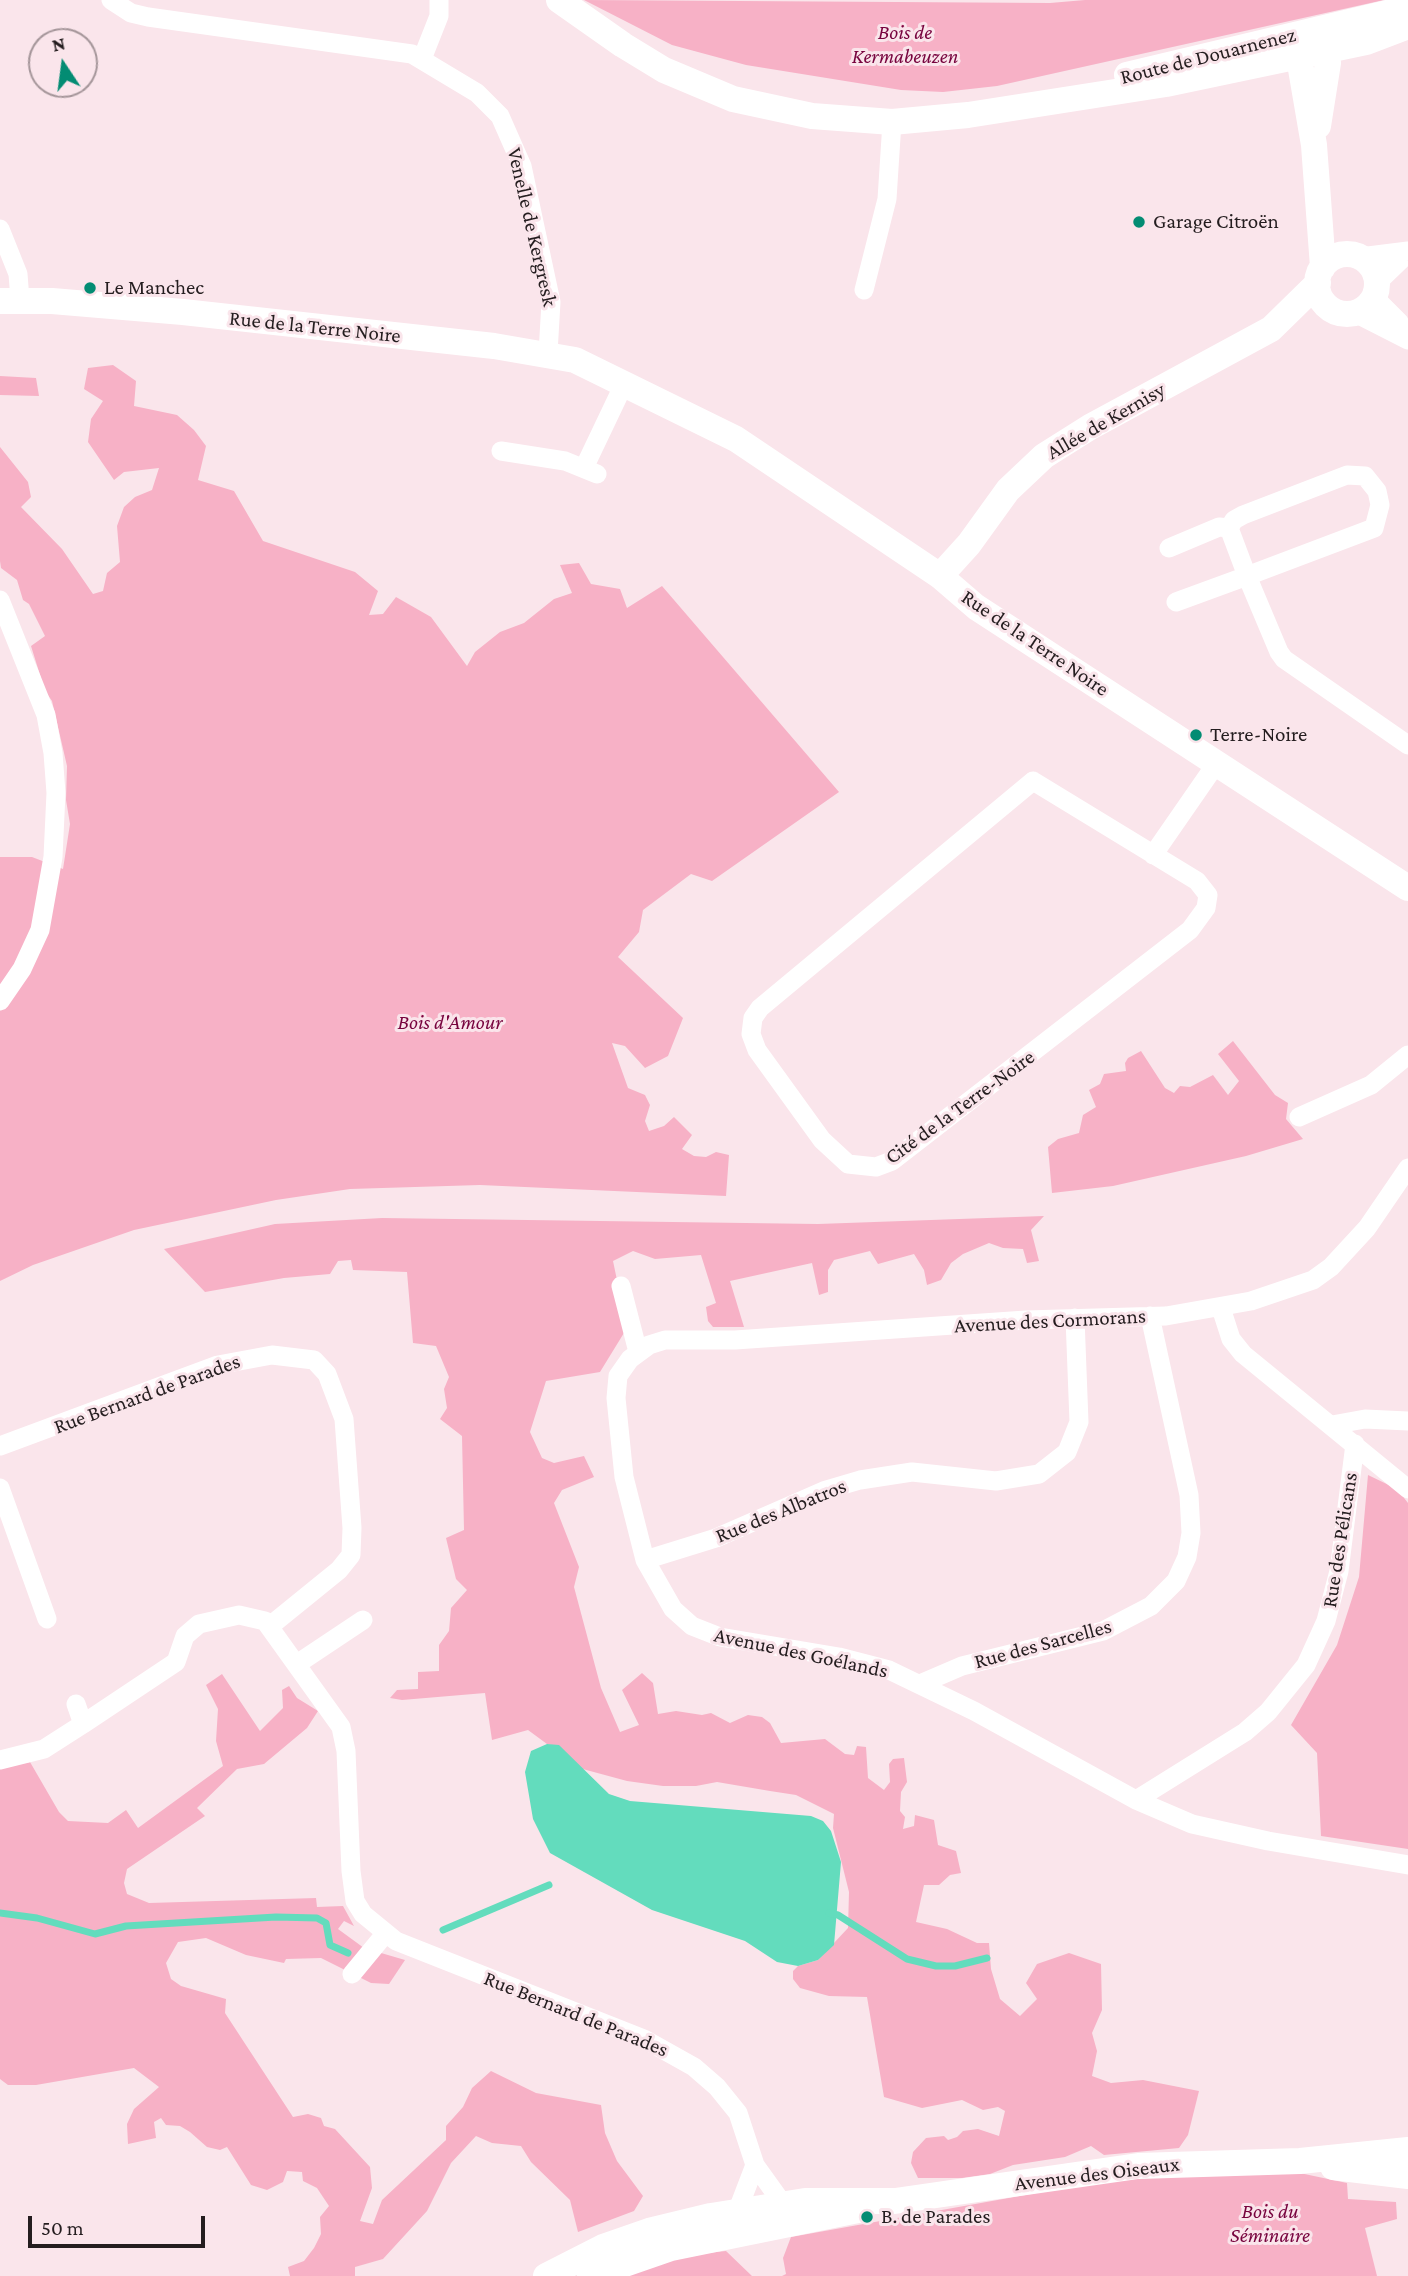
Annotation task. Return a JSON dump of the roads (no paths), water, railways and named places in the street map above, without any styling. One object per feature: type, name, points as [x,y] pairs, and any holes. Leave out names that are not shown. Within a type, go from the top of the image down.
[{"type":"street","name":"Venelle de Kergresk","points":[[111,0],[131,13],[148,17],[390,50],[422,60],[477,93],[500,116],[512,138],[522,166],[551,302],[548,353]]},
{"type":"street","points":[[422,60],[439,16],[439,0]]},
{"type":"street","name":"Route de Douarnenez","points":[[559,0],[623,46],[664,69],[733,99],[812,116],[892,122],[1009,109],[1166,84],[1258,65],[1298,46]]},
{"type":"street","name":"Route de Douarnenez","points":[[1009,109],[1144,70],[1298,46],[1326,39],[1408,8]]},
{"type":"street","name":"Route de Douarnenez","points":[[1326,39],[1366,41],[1408,26]]},
{"type":"street","points":[[1326,39],[1316,99],[1314,145],[1320,219],[1320,275],[1325,303],[1360,301],[1408,339]]},
{"type":"street","points":[[1316,99],[1345,61],[1366,41]]},
{"type":"street","points":[[1298,46],[1316,99]]},
{"type":"street","points":[[1258,65],[1316,99]]},
{"type":"street","points":[[864,290],[887,198],[892,122]]},
{"type":"street","points":[[1320,219],[1354,256],[1372,268],[1360,301]]},
{"type":"street","points":[[0,229],[18,274],[10,301]]},
{"type":"street","name":"Allée de Kernisy","points":[[1354,256],[1408,252]]},
{"type":"street","name":"Allée de Kernisy","points":[[940,576],[969,544],[1008,490],[1044,456],[1090,427],[1271,329],[1360,301],[1408,252]]},
{"type":"street","points":[[1320,275],[1334,258],[1354,256]]},
{"type":"street","name":"Allée de Kernisy","points":[[1271,329],[1298,306],[1320,275]]},
{"type":"street","name":"Rue de la Terre Noire","points":[[10,301],[183,312],[548,353],[575,360],[736,439],[940,576],[976,607],[1408,888]]},
{"type":"street","points":[[501,451],[591,471],[624,384]]},
{"type":"street","points":[[1176,603],[1374,528],[1380,505],[1377,491],[1365,476],[1347,475],[1243,515],[1234,520],[1229,528]]},
{"type":"street","points":[[1169,548],[1219,527],[1229,528]]},
{"type":"street","points":[[1229,528],[1284,659],[1408,745]]},
{"type":"street","points":[[0,600],[46,715],[56,793],[52,857],[40,930],[22,969],[0,1001]]},
{"type":"street","points":[[1153,855],[1216,764]]},
{"type":"street","name":"Cité de la Terre-Noire","points":[[1033,781],[1153,855],[1197,881],[1205,890],[1208,901],[1201,918],[1063,1031],[892,1161],[862,1168],[837,1157],[753,1043],[750,1026],[760,1008],[1033,781]]},
{"type":"street","points":[[1298,1117],[1371,1085],[1408,1055]]},
{"type":"street","name":"Avenue des Cormorans","points":[[638,1352],[656,1342],[675,1339],[746,1339],[1075,1318],[1150,1316],[1221,1308],[1297,1286],[1322,1275],[1357,1242],[1408,1168]]},
{"type":"street","points":[[621,1286],[638,1352]]},
{"type":"street","points":[[1221,1308],[1236,1346],[1408,1489]]},
{"type":"street","name":"Rue des Sarcelles","points":[[920,1684],[962,1666],[1103,1631],[1151,1606],[1176,1581],[1187,1557],[1191,1533],[1189,1494],[1150,1316]]},
{"type":"street","name":"Rue des Albatros","points":[[645,1560],[716,1538],[826,1490],[860,1480],[912,1472],[996,1481],[1039,1474],[1067,1452],[1079,1422],[1075,1318]]},
{"type":"street","name":"Avenue des Goélands","points":[[638,1352],[618,1376],[616,1398],[624,1477],[645,1560],[673,1609],[704,1632],[856,1660],[920,1684],[1172,1817],[1222,1832],[1408,1865]]},
{"type":"street","name":"Rue Bernard de Parades","points":[[0,1446],[218,1365],[272,1355],[314,1360],[327,1374],[344,1419],[352,1528],[351,1555],[338,1570],[270,1626],[341,1727],[346,1751],[351,1871],[355,1901],[363,1914],[385,1934],[644,2039],[679,2057],[705,2076],[738,2113],[755,2165],[783,2204]]},
{"type":"street","points":[[1332,1425],[1365,1419],[1408,1421]]},
{"type":"street","name":"Rue des Pélicans","points":[[1136,1800],[1245,1732],[1268,1712],[1306,1665],[1326,1621],[1339,1571],[1354,1444]]},
{"type":"street","points":[[0,1489],[47,1619]]},
{"type":"street","points":[[0,1760],[44,1749],[176,1662],[185,1636],[199,1625],[239,1615],[258,1618],[270,1626]]},
{"type":"street","points":[[297,1664],[363,1620]]},
{"type":"street","points":[[76,1704],[83,1724]]},
{"type":"street","points":[[352,1975],[385,1934]]},
{"type":"street","name":"Avenue des Oiseaux","points":[[546,2276],[587,2254],[633,2236],[744,2222],[824,2220],[895,2201],[1160,2164],[1300,2161],[1408,2150]]},
{"type":"street","name":"Avenue des Oiseaux","points":[[1300,2161],[1408,2176]]},
{"type":"street","points":[[744,2222],[755,2165]]},
{"type":"street","name":"Avenue des Oiseaux","points":[[590,2276],[744,2222],[783,2204],[829,2199],[895,2201]]},
{"type":"waterway","points":[[443,1930],[549,1885]]},
{"type":"waterway","points":[[0,1913],[37,1918],[95,1934],[126,1926],[276,1917],[317,1918],[326,1923],[330,1945],[348,1953]]},
{"type":"waterway","points":[[829,1913],[838,1915],[907,1959],[936,1966],[955,1966],[987,1958]]},
{"type":"place","name":"Garage Citroën","points":[[1139,222]]},
{"type":"place","name":"Le Manchec","points":[[90,288]]},
{"type":"place","name":"Terre-Noire","points":[[1196,735]]},
{"type":"place","name":"B. de Parades","points":[[867,2217]]},
{"type":"park label","name":"Bois de Kermabeuzen","points":[[905,45]]},
{"type":"park label","name":"Bois d'Amour","points":[[450,1023]]},
{"type":"park label","name":"Bois du Séminaire","points":[[1270,2224]]}]
